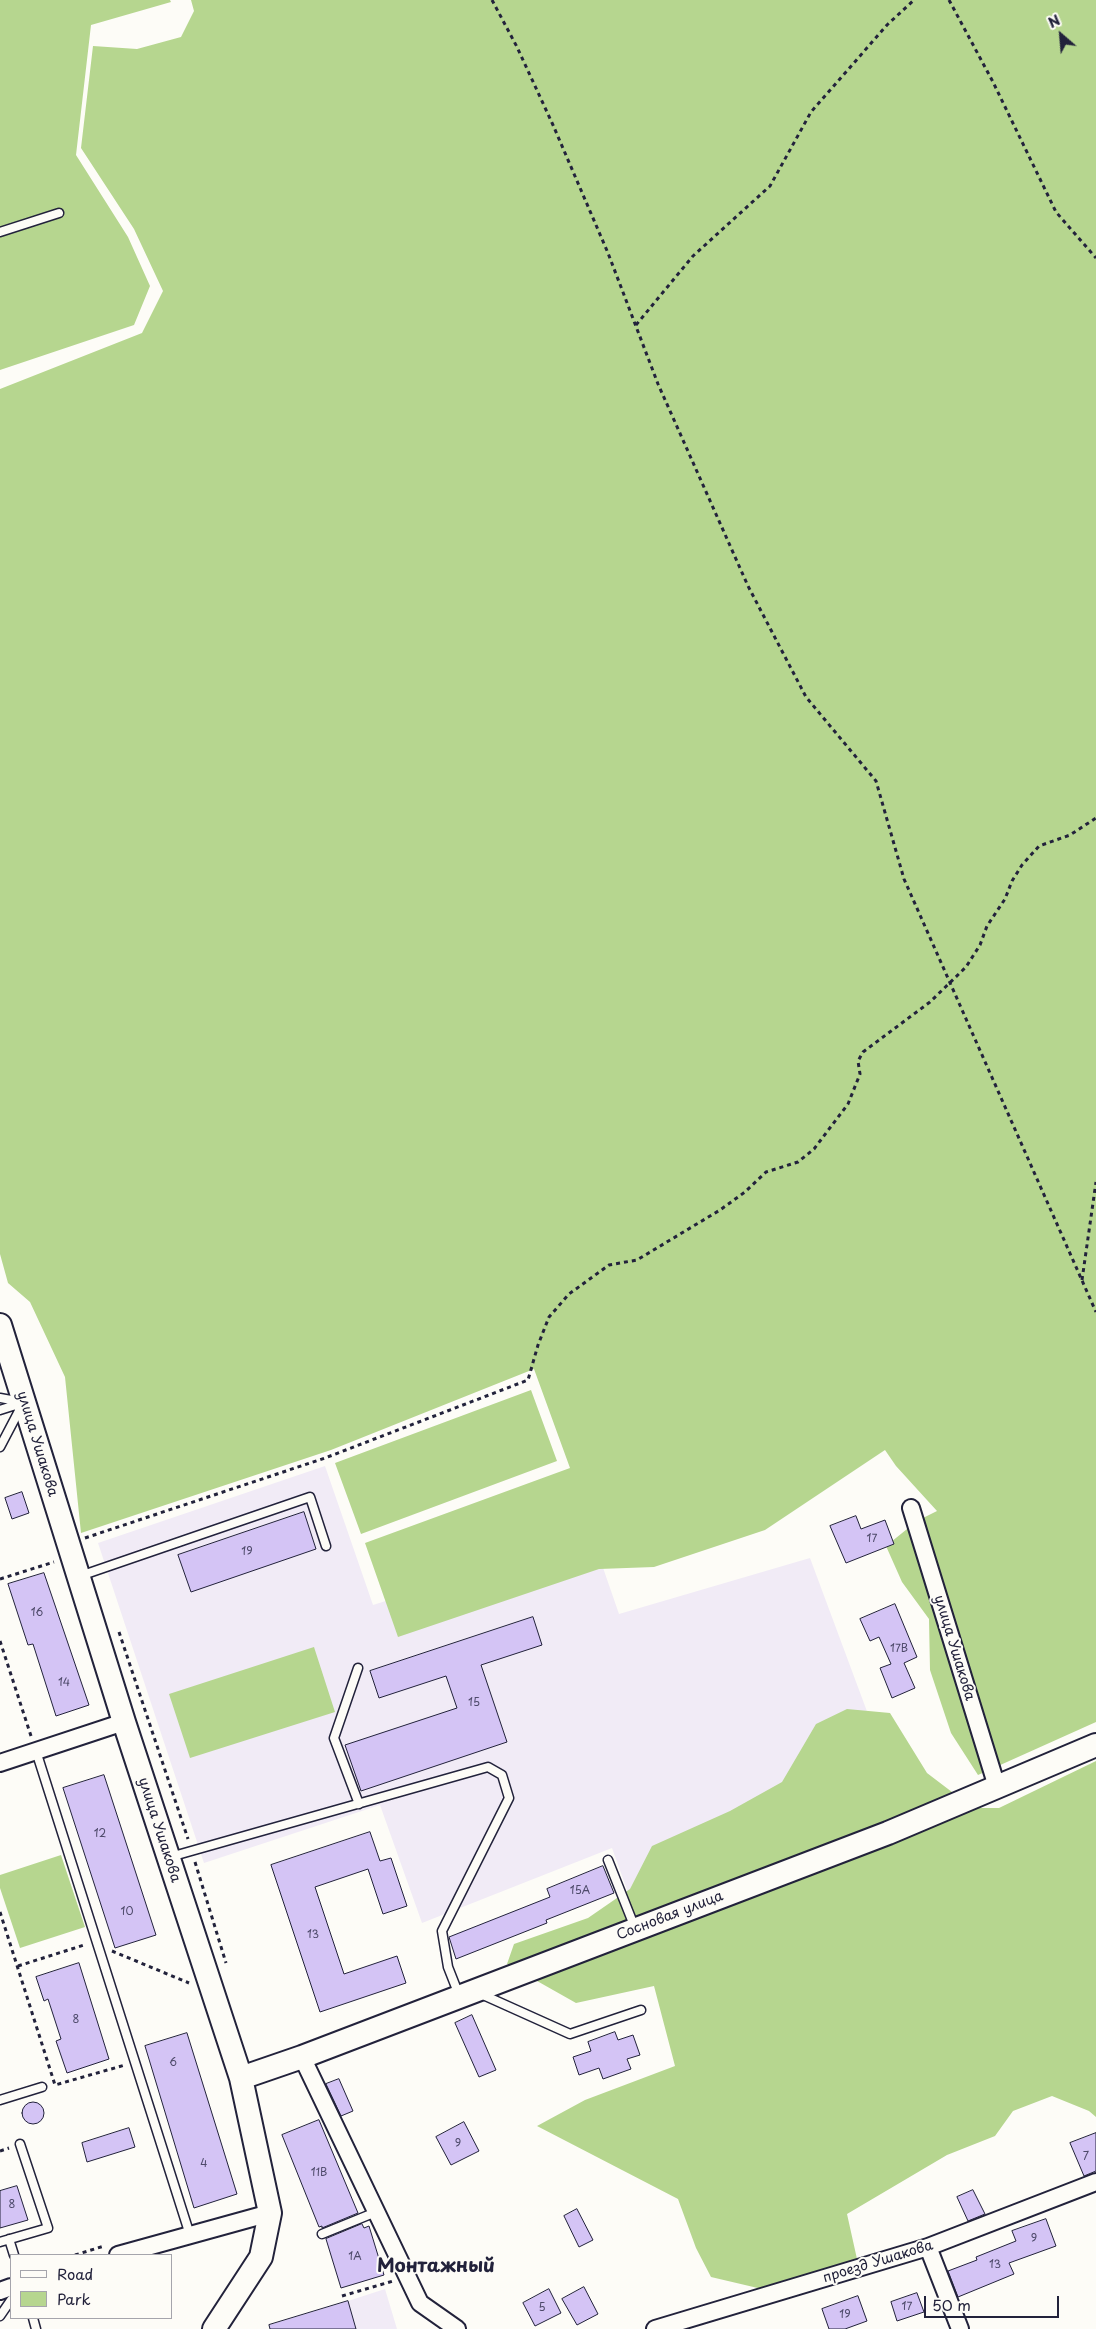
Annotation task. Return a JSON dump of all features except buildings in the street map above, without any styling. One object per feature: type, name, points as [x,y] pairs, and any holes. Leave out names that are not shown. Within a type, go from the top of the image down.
[{"type":"main road","name":"улица Ушакова","points":[[0,1325],[124,1722],[241,2078],[270,2213],[261,2257],[224,2324]]},
{"type":"main road","name":"Сосновая улица","points":[[241,2078],[302,2058],[888,1833],[1096,1745]]},
{"type":"street","name":"улица Ушакова","points":[[911,1508],[996,1787]]},
{"type":"street","points":[[0,1763],[124,1722]]},
{"type":"street","points":[[302,2058],[420,2303],[457,2329]]},
{"type":"street","name":"проезд Ушакова","points":[[655,2329],[928,2247],[1096,2182]]},
{"type":"street","points":[[122,2254],[270,2213]]},
{"type":"street","points":[[928,2247],[960,2329]]},
{"type":"lane","points":[[0,232],[59,212]]},
{"type":"lane","points":[[0,1398],[24,1403]]},
{"type":"lane","points":[[0,1410],[24,1403]]},
{"type":"lane","points":[[0,1446],[24,1403]]},
{"type":"lane","points":[[73,1559],[310,1497],[326,1546]]},
{"type":"lane","points":[[358,1668],[334,1738],[359,1804]]},
{"type":"lane","points":[[36,1751],[190,2235]]},
{"type":"lane","points":[[168,1858],[488,1767],[502,1775],[509,1798],[442,1931],[448,1968],[467,1994],[570,2034],[641,2010]]},
{"type":"lane","points":[[608,1860],[635,1929]]},
{"type":"lane","points":[[0,2100],[42,2087]]},
{"type":"lane","points":[[0,2242],[48,2228],[20,2144]]},
{"type":"lane","points":[[322,2234],[376,2212]]},
{"type":"lane","points":[[9,2239],[14,2254]]},
{"type":"lane","points":[[0,2316],[10,2301]]},
{"type":"path","points":[[492,0],[518,47],[553,125],[608,253],[658,384],[744,577],[806,697],[876,781],[904,880],[1096,1312]]},
{"type":"path","points":[[636,326],[693,256],[770,186],[811,112],[887,25],[914,0]]},
{"type":"path","points":[[949,0],[993,82],[1056,212],[1096,258]]},
{"type":"path","points":[[0,1579],[73,1559],[325,1458],[528,1380],[538,1345],[549,1317],[569,1294],[609,1265],[637,1260],[720,1210],[745,1192],[766,1172],[798,1162],[814,1149],[848,1104],[860,1074],[858,1061],[863,1052],[930,1002],[966,967],[980,945],[987,926],[1005,899],[1012,881],[1022,865],[1039,846],[1070,835],[1096,818]]},
{"type":"path","points":[[1082,1280],[1096,1182]]},
{"type":"path","points":[[117,1626],[192,1852],[227,1966]]},
{"type":"path","points":[[0,1641],[36,1751]]},
{"type":"path","points":[[0,1912],[56,2085],[135,2062]]},
{"type":"path","points":[[18,1966],[96,1940],[111,1951],[170,1977],[197,1986]]},
{"type":"path","points":[[342,2296],[408,2277]]},
{"type":"shaded area","points":[[325,1466],[373,1605],[592,1536],[619,1614],[810,1558],[904,1811],[635,1912],[612,1848],[422,1923],[380,1805],[204,1863],[98,1543]]},
{"type":"shaded area","points":[[385,2289],[397,2329],[356,2329],[348,2301]]},
{"type":"green space","points":[[0,0],[170,0],[171,2],[91,25],[76,155],[128,237],[150,286],[134,325],[0,370]]},
{"type":"green space","points":[[191,0],[1096,0],[1096,1722],[978,1775],[951,1733],[930,1670],[929,1619],[902,1582],[886,1546],[917,1521],[937,1511],[896,1466],[885,1450],[765,1530],[654,1567],[599,1569],[398,1637],[365,1543],[570,1468],[534,1369],[331,1450],[81,1533],[65,1377],[30,1302],[8,1283],[0,1254],[0,389],[142,333],[163,291],[134,229],[81,148],[93,46],[137,49],[181,37],[194,11]]},
{"type":"green space","points":[[531,1390],[557,1461],[361,1534],[335,1463]]},
{"type":"green space","points":[[314,1647],[335,1712],[190,1758],[169,1694]]},
{"type":"green space","points":[[847,1709],[890,1713],[927,1773],[973,1808],[999,1808],[1096,1761],[1096,2117],[1089,2111],[1052,2096],[1013,2111],[995,2136],[947,2155],[847,2214],[857,2259],[820,2274],[762,2289],[711,2277],[696,2248],[678,2199],[537,2126],[585,2100],[675,2066],[654,1986],[576,2003],[507,1964],[514,1944],[588,1918],[630,1889],[652,1846],[730,1811],[782,1782],[816,1724]]},
{"type":"green space","points":[[61,1855],[85,1927],[20,1948],[0,1888],[0,1875]]},
{"type":"district","name":"Монтажный","points":[[436,2267]]}]
